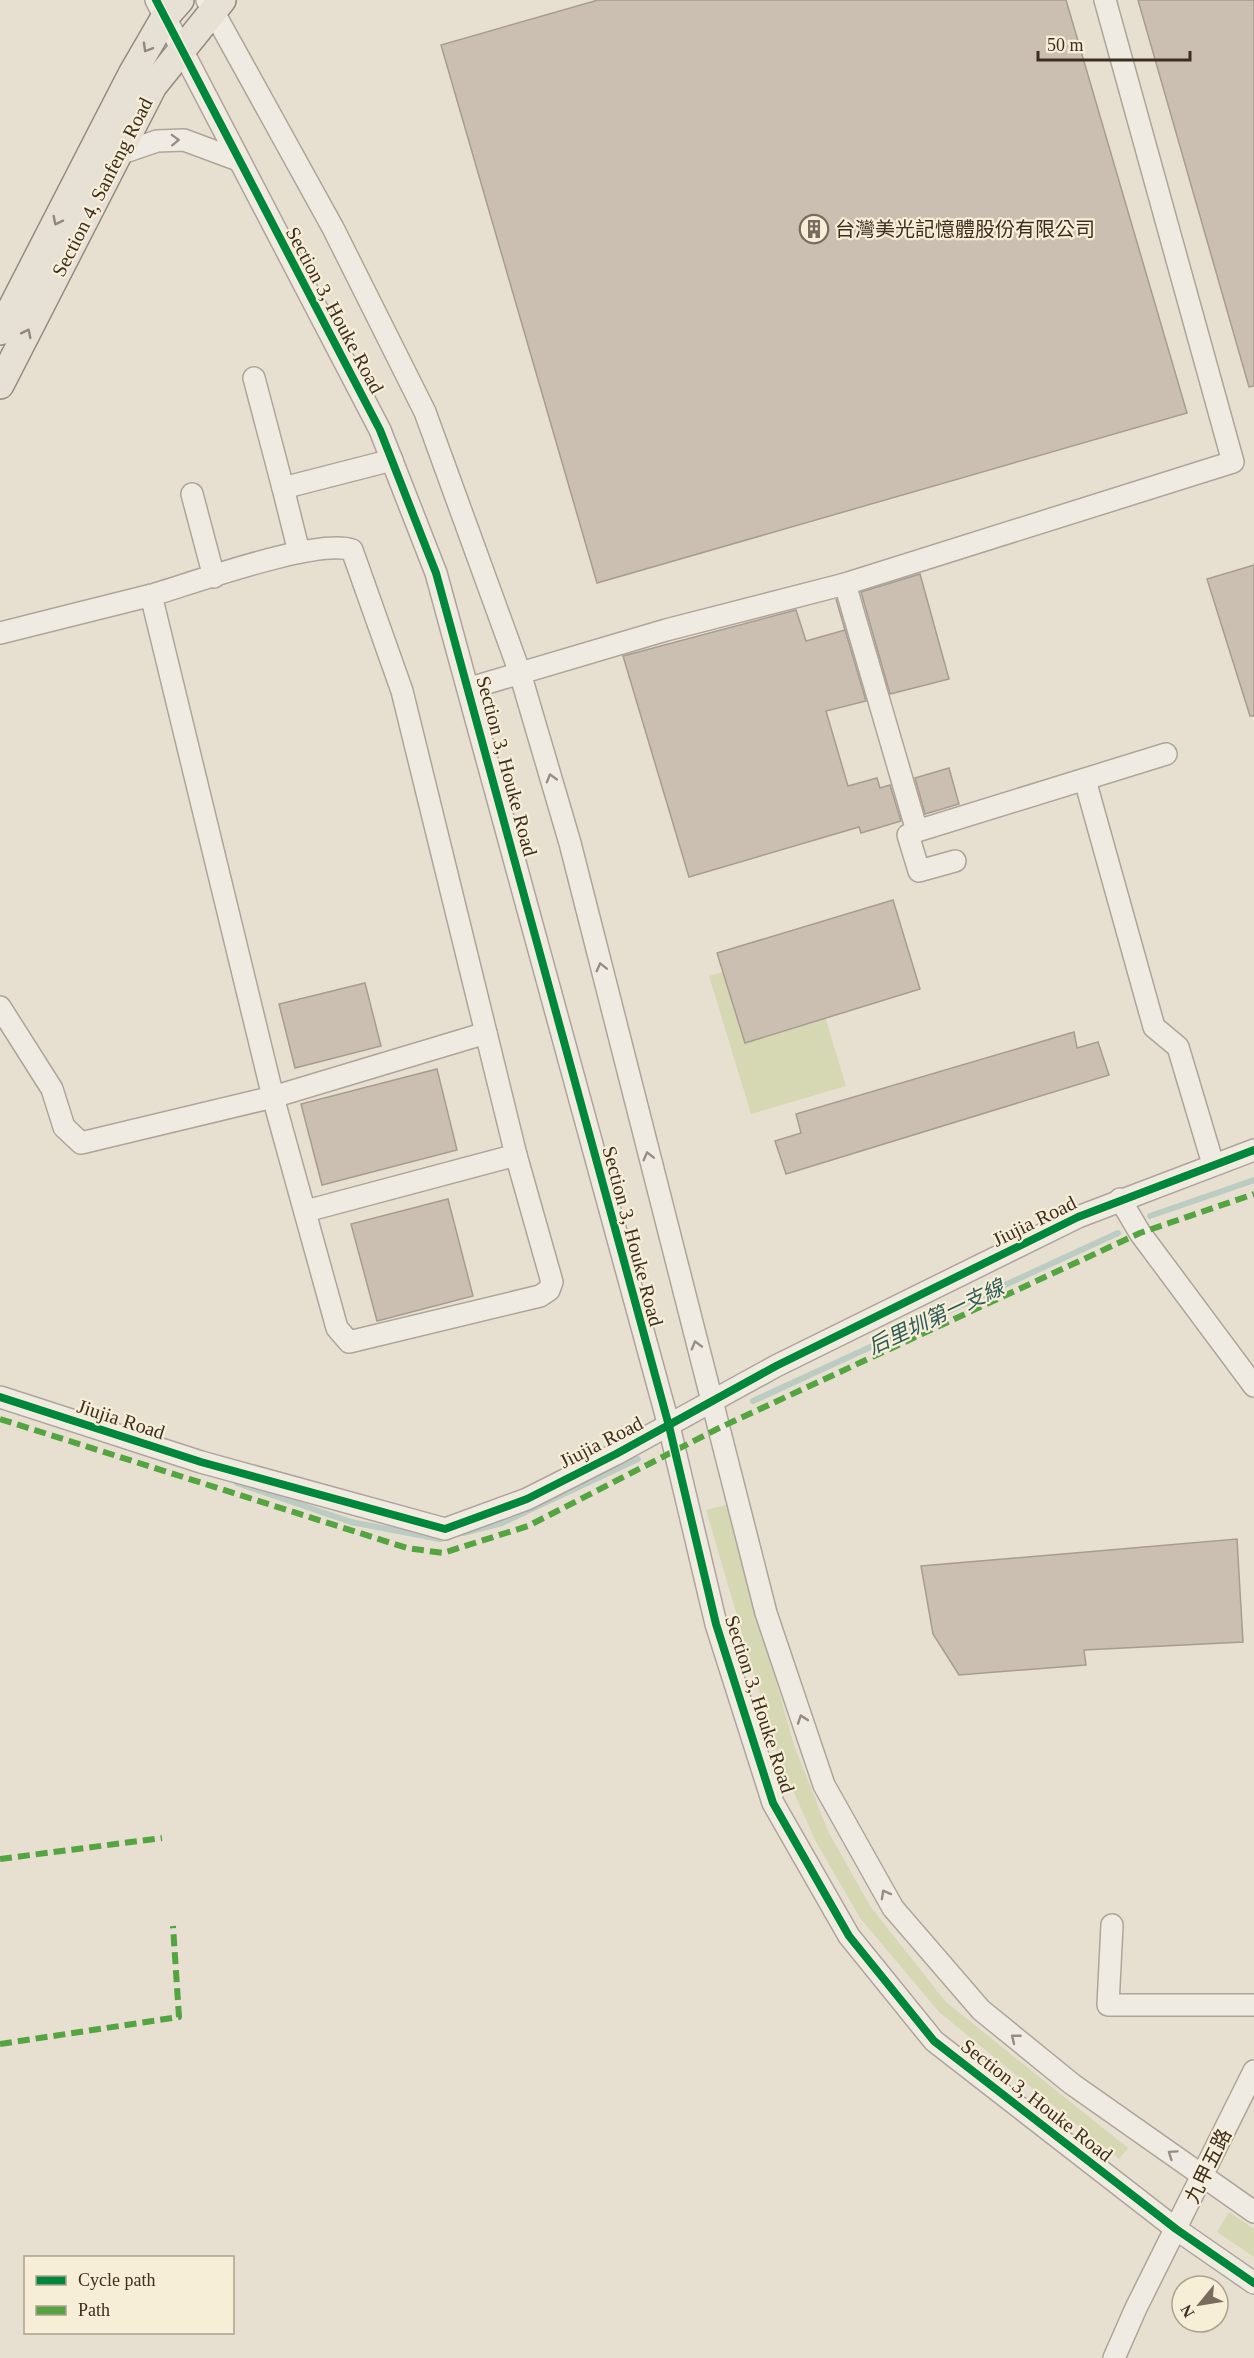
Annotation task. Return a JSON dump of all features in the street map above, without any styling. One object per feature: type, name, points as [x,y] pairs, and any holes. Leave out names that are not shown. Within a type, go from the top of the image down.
[{"type":"main road","name":"Section 4, Sanfeng Road","points":[[0,385],[153,86],[214,3]]},
{"type":"main road","name":"Section 4, Sanfeng Road","points":[[0,331],[167,6]]},
{"type":"street","points":[[470,688],[666,630],[845,584],[1233,462],[1105,0]]},
{"type":"street","name":"Section 3, Houke Road","points":[[214,3],[333,228],[425,412],[520,673],[570,843],[690,1323],[766,1614],[824,1785],[893,1908],[981,2010],[1072,2084],[1254,2212]]},
{"type":"street","name":"Section 3, Houke Road","points":[[167,6],[180,50],[380,430],[436,573],[470,688],[639,1325],[669,1425],[716,1624],[773,1803],[849,1936],[934,2041],[1176,2229],[1254,2283]]},
{"type":"street","points":[[119,154],[157,141],[184,140],[238,160]]},
{"type":"street","points":[[254,378],[299,552]]},
{"type":"street","points":[[283,488],[392,460]]},
{"type":"street","points":[[192,494],[214,576]]},
{"type":"street","points":[[0,633],[151,595],[299,552],[341,547],[352,550],[402,691],[516,1155],[552,1282],[549,1290],[540,1296],[349,1342],[337,1328],[273,1097],[151,595]]},
{"type":"street","points":[[845,584],[917,831]]},
{"type":"street","points":[[955,861],[919,871],[908,835],[1166,754]]},
{"type":"street","points":[[1086,780],[1154,1027],[1178,1047],[1213,1164]]},
{"type":"street","points":[[0,1007],[52,1089],[64,1127],[81,1143],[273,1097],[486,1032]]},
{"type":"street","name":"Jiujia Road","points":[[0,1396],[201,1462],[445,1529],[527,1499],[786,1361],[1078,1217],[1120,1199],[1254,1150]]},
{"type":"street","points":[[306,1211],[516,1155]]},
{"type":"street","points":[[1120,1199],[1140,1233],[1254,1386]]},
{"type":"street","points":[[1112,1925],[1108,2005],[1254,2005]]},
{"type":"street","name":"九甲五路","points":[[1114,2358],[1254,2071]]},
{"type":"green space","points":[[804,947],[846,1086],[751,1114],[709,976]]},
{"type":"green space","points":[[726,1505],[794,1745],[828,1831],[870,1906],[946,2002],[1128,2148],[1119,2159],[939,2012],[860,1918],[816,1842],[779,1759],[706,1510]]},
{"type":"green space","points":[[1229,2212],[1254,2229],[1254,2257],[1217,2232]]},
{"type":"building","name":"台灣美光記憶體股份有限公司","points":[[598,0],[1066,0],[1187,413],[597,583],[441,45]]},
{"type":"building","points":[[1138,0],[1254,0],[1254,386],[1249,387]]},
{"type":"building","points":[[1254,565],[1254,716],[1250,716],[1207,579]]},
{"type":"building","points":[[920,574],[949,679],[890,694],[861,592]]},
{"type":"building","points":[[836,599],[866,701],[826,711],[848,786],[877,778],[880,788],[890,785],[901,821],[861,833],[859,827],[689,877],[623,656],[796,610],[806,641],[845,630]]},
{"type":"building","points":[[949,768],[959,804],[925,814],[915,778]]},
{"type":"building","points":[[893,900],[920,989],[745,1043],[717,953]]},
{"type":"building","points":[[365,983],[381,1046],[295,1068],[279,1004]]},
{"type":"building","points":[[1074,1032],[1077,1048],[1098,1042],[1109,1075],[786,1174],[775,1141],[801,1133],[796,1114]]},
{"type":"building","points":[[437,1069],[457,1150],[322,1185],[301,1104]]},
{"type":"building","points":[[448,1199],[473,1296],[377,1321],[351,1224]]},
{"type":"building","points":[[1237,1539],[1243,1642],[1084,1650],[1086,1665],[959,1675],[933,1634],[921,1566]]},
{"type":"waterway","name":"后里圳第一支線","points":[[1150,1216],[1254,1180]]},
{"type":"waterway","name":"后里圳第一支線","points":[[753,1401],[1118,1233]]},
{"type":"waterway","name":"后里圳第一支線","points":[[463,1533],[502,1523],[638,1459]]},
{"type":"waterway","name":"后里圳第一支線","points":[[237,1483],[351,1522],[440,1539],[447,1537]]},
{"type":"marked path","points":[[0,1419],[407,1548],[443,1553],[528,1526],[719,1428],[1140,1233],[1254,1194]]},
{"type":"marked path","points":[[0,1859],[162,1838]]},
{"type":"marked path","points":[[0,2044],[179,2017],[173,1926]]},
{"type":"cycle path","points":[[156,0],[380,430],[436,573],[669,1426],[716,1624],[773,1803],[849,1936],[934,2041],[1176,2229],[1254,2283]]},
{"type":"cycle path","points":[[0,1397],[201,1462],[445,1529],[527,1499],[616,1454],[776,1366],[1078,1217],[1254,1150]]},
{"type":"place","name":"台灣美光記憶體股份有限公司","points":[[814,229]]}]
